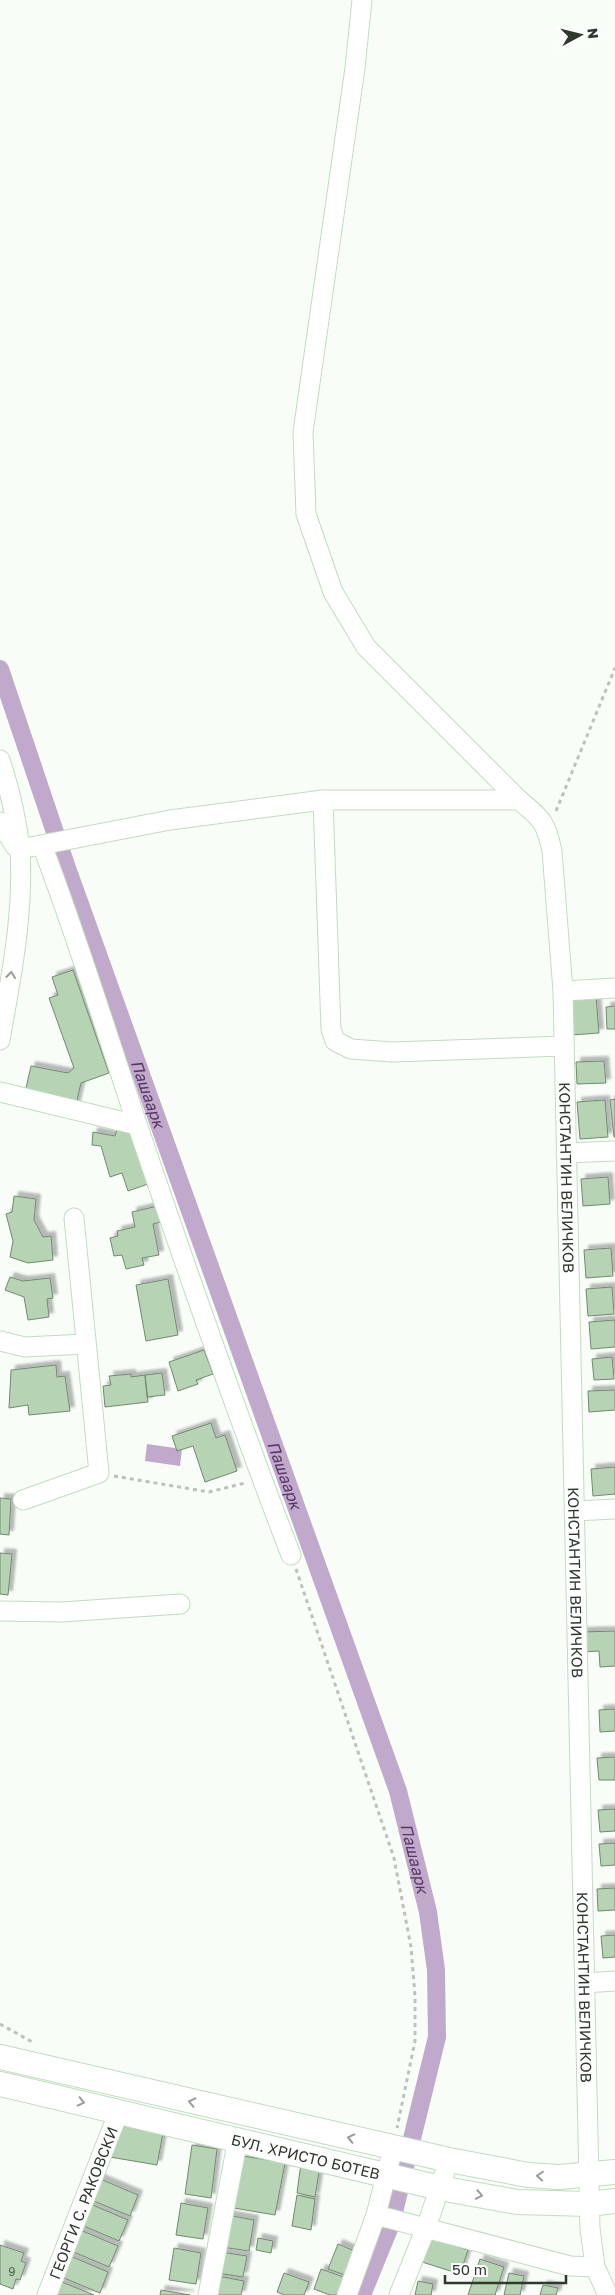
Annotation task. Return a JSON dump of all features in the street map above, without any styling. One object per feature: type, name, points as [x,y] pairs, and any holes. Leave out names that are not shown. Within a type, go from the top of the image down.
[{"type":"main road","points":[[0,2038],[35,2066]]},
{"type":"main road","name":"БУЛ. ХРИСТО БОТЕВ","points":[[0,2057],[443,2159],[528,2175],[589,2176],[615,2172]]},
{"type":"main road","name":"БУЛ. ХРИСТО БОТЕВ","points":[[0,2084],[436,2187],[517,2202],[589,2204],[615,2200]]},
{"type":"main road","points":[[0,2102],[33,2091]]},
{"type":"street","points":[[362,0],[355,68],[303,432],[306,514],[333,592],[366,647],[519,800],[540,818],[548,830]]},
{"type":"street","points":[[0,760],[6,777],[20,849],[18,911],[0,1040]]},
{"type":"street","points":[[0,822],[15,846],[20,849],[170,820],[323,800],[519,800]]},
{"type":"street","points":[[323,800],[331,1029],[335,1041],[351,1049],[392,1052],[564,1046]]},
{"type":"street","name":"КОНСТАНТИН ВЕЛИЧКОВ","points":[[548,830],[552,851],[563,991],[589,2204]]},
{"type":"street","points":[[44,845],[73,926],[138,1125],[262,1479],[292,1555]]},
{"type":"street","points":[[563,991],[615,988]]},
{"type":"street","points":[[0,1092],[138,1125]]},
{"type":"street","points":[[566,1154],[615,1151]]},
{"type":"street","points":[[23,1500],[99,1473],[74,1218]]},
{"type":"street","points":[[0,1341],[25,1347],[86,1344]]},
{"type":"street","points":[[574,1511],[615,1509]]},
{"type":"street","points":[[0,1612],[62,1612],[180,1604]]},
{"type":"street","points":[[585,1982],[615,1981]]},
{"type":"street","name":"ГЕОРГИ С. РАКОВСКИ","points":[[47,2295],[119,2111]]},
{"type":"street","points":[[208,2295],[238,2139]]},
{"type":"street","points":[[347,2295],[378,2216],[395,2148]]},
{"type":"street","points":[[399,2295],[436,2187],[443,2159]]},
{"type":"street","points":[[589,2204],[590,2228],[596,2267],[608,2295]]},
{"type":"street","points":[[378,2216],[570,2266],[596,2267]]},
{"type":"path","points":[[548,830],[615,668]]},
{"type":"path","points":[[99,1473],[209,1492],[262,1479]]},
{"type":"path","points":[[292,1555],[394,1858],[412,1946],[415,2041],[395,2148]]},
{"type":"shaded area","points":[[147,1444],[182,1449],[180,1466],[145,1461]]},
{"type":"building","points":[[73,970],[109,1073],[81,1083],[75,1109],[24,1097],[31,1066],[68,1073],[74,1068],[49,998],[58,995],[52,977]]},
{"type":"building","points":[[596,996],[599,1033],[572,1035],[569,998]]},
{"type":"building","points":[[615,1006],[615,1029],[607,1029],[606,1007]]},
{"type":"building","points":[[604,1061],[606,1083],[577,1084],[576,1062]]},
{"type":"building","points":[[615,1099],[615,1137],[614,1137],[610,1100]]},
{"type":"building","points":[[605,1100],[608,1137],[580,1139],[577,1102]]},
{"type":"building","points":[[117,1129],[131,1132],[148,1184],[128,1191],[122,1173],[110,1177],[101,1146],[92,1145],[93,1132],[115,1136]]},
{"type":"building","points":[[608,1177],[610,1204],[583,1206],[581,1179]]},
{"type":"building","points":[[14,1196],[36,1199],[34,1220],[43,1237],[51,1236],[53,1260],[28,1263],[10,1257],[13,1241],[6,1214],[12,1212]]},
{"type":"building","points":[[158,1206],[161,1222],[153,1224],[159,1255],[142,1258],[144,1265],[126,1269],[122,1255],[114,1256],[110,1238],[118,1236],[117,1231],[135,1227],[132,1212]]},
{"type":"building","points":[[611,1248],[613,1276],[586,1278],[584,1250]]},
{"type":"building","points":[[10,1277],[23,1281],[50,1278],[53,1298],[47,1299],[49,1317],[28,1320],[24,1297],[5,1290]]},
{"type":"building","points":[[168,1279],[178,1335],[146,1341],[136,1285]]},
{"type":"building","points":[[612,1287],[614,1314],[588,1316],[586,1289]]},
{"type":"building","points":[[615,1320],[615,1347],[591,1349],[589,1322]]},
{"type":"building","points":[[204,1350],[213,1374],[196,1380],[198,1384],[178,1391],[169,1362]]},
{"type":"building","points":[[612,1357],[614,1379],[594,1380],[592,1359]]},
{"type":"building","points":[[56,1365],[57,1377],[65,1376],[70,1411],[29,1415],[28,1405],[9,1408],[11,1370]]},
{"type":"building","points":[[162,1373],[165,1395],[147,1397],[145,1375]]},
{"type":"building","points":[[131,1374],[131,1377],[145,1375],[148,1402],[105,1407],[103,1386],[111,1385],[109,1376]]},
{"type":"building","points":[[615,1390],[615,1410],[589,1412],[588,1391]]},
{"type":"building","points":[[211,1423],[216,1438],[225,1435],[237,1471],[205,1482],[193,1446],[177,1451],[172,1436]]},
{"type":"building","points":[[615,1467],[615,1494],[593,1496],[591,1469]]},
{"type":"building","points":[[0,1498],[11,1499],[9,1535],[0,1534]]},
{"type":"building","points":[[0,1553],[12,1554],[8,1595],[0,1594]]},
{"type":"building","points":[[615,1631],[615,1666],[600,1667],[599,1651],[583,1652],[582,1632]]},
{"type":"building","points":[[615,1709],[615,1731],[600,1732],[599,1710]]},
{"type":"building","points":[[615,1757],[615,1780],[599,1780],[597,1758]]},
{"type":"building","points":[[615,1809],[615,1831],[600,1832],[598,1810]]},
{"type":"building","points":[[615,1843],[615,1865],[601,1866],[599,1844]]},
{"type":"building","points":[[615,1888],[615,1910],[598,1911],[597,1889]]},
{"type":"building","points":[[615,1935],[615,1957],[603,1958],[601,1936]]},
{"type":"building","points":[[120,2125],[163,2133],[157,2165],[110,2157]]},
{"type":"building","points":[[192,2145],[217,2149],[211,2198],[185,2194]]},
{"type":"building","points":[[243,2156],[285,2163],[275,2215],[234,2208]]},
{"type":"building","points":[[301,2163],[320,2166],[315,2197],[297,2193]]},
{"type":"building","points":[[98,2178],[138,2195],[130,2216],[89,2199]]},
{"type":"building","points":[[297,2195],[315,2199],[311,2230],[292,2226]]},
{"type":"building","points":[[88,2203],[128,2220],[119,2241],[79,2224]]},
{"type":"building","points":[[181,2203],[208,2208],[203,2239],[176,2235]]},
{"type":"building","points":[[227,2215],[254,2220],[249,2251],[222,2247]]},
{"type":"building","points":[[78,2229],[118,2246],[109,2267],[69,2250]]},
{"type":"building","points":[[258,2238],[273,2241],[271,2253],[256,2250]]},
{"type":"building","points":[[430,2238],[468,2250],[460,2274],[422,2262]]},
{"type":"building","points":[[338,2244],[357,2252],[348,2276],[328,2269]]},
{"type":"building","points":[[0,2245],[24,2253],[21,2261],[26,2263],[20,2280],[16,2279],[13,2289],[0,2284]]},
{"type":"building","points":[[174,2248],[201,2253],[196,2284],[169,2280]]},
{"type":"building","points":[[221,2252],[247,2256],[243,2277],[217,2273]]},
{"type":"building","points":[[68,2255],[108,2272],[100,2293],[59,2276]]},
{"type":"building","points":[[480,2259],[504,2267],[495,2295],[468,2295]]},
{"type":"building","points":[[321,2269],[346,2278],[340,2295],[330,2295],[314,2289]]},
{"type":"building","points":[[284,2273],[309,2282],[304,2295],[284,2295],[277,2292]]},
{"type":"building","points":[[509,2273],[524,2276],[520,2295],[504,2295]]},
{"type":"building","points":[[218,2276],[244,2281],[241,2295],[214,2295]]},
{"type":"building","points":[[57,2280],[94,2295],[51,2295]]},
{"type":"building","points":[[418,2281],[433,2284],[431,2295],[415,2295]]},
{"type":"building","points":[[543,2285],[558,2288],[556,2295],[540,2295]]},
{"type":"building","points":[[161,2290],[190,2295],[160,2295]]},
{"type":"waterway","name":"Пашаарк","points":[[0,669],[66,865],[398,1791],[428,1912],[436,1970],[437,2037],[391,2224],[362,2295]]}]
